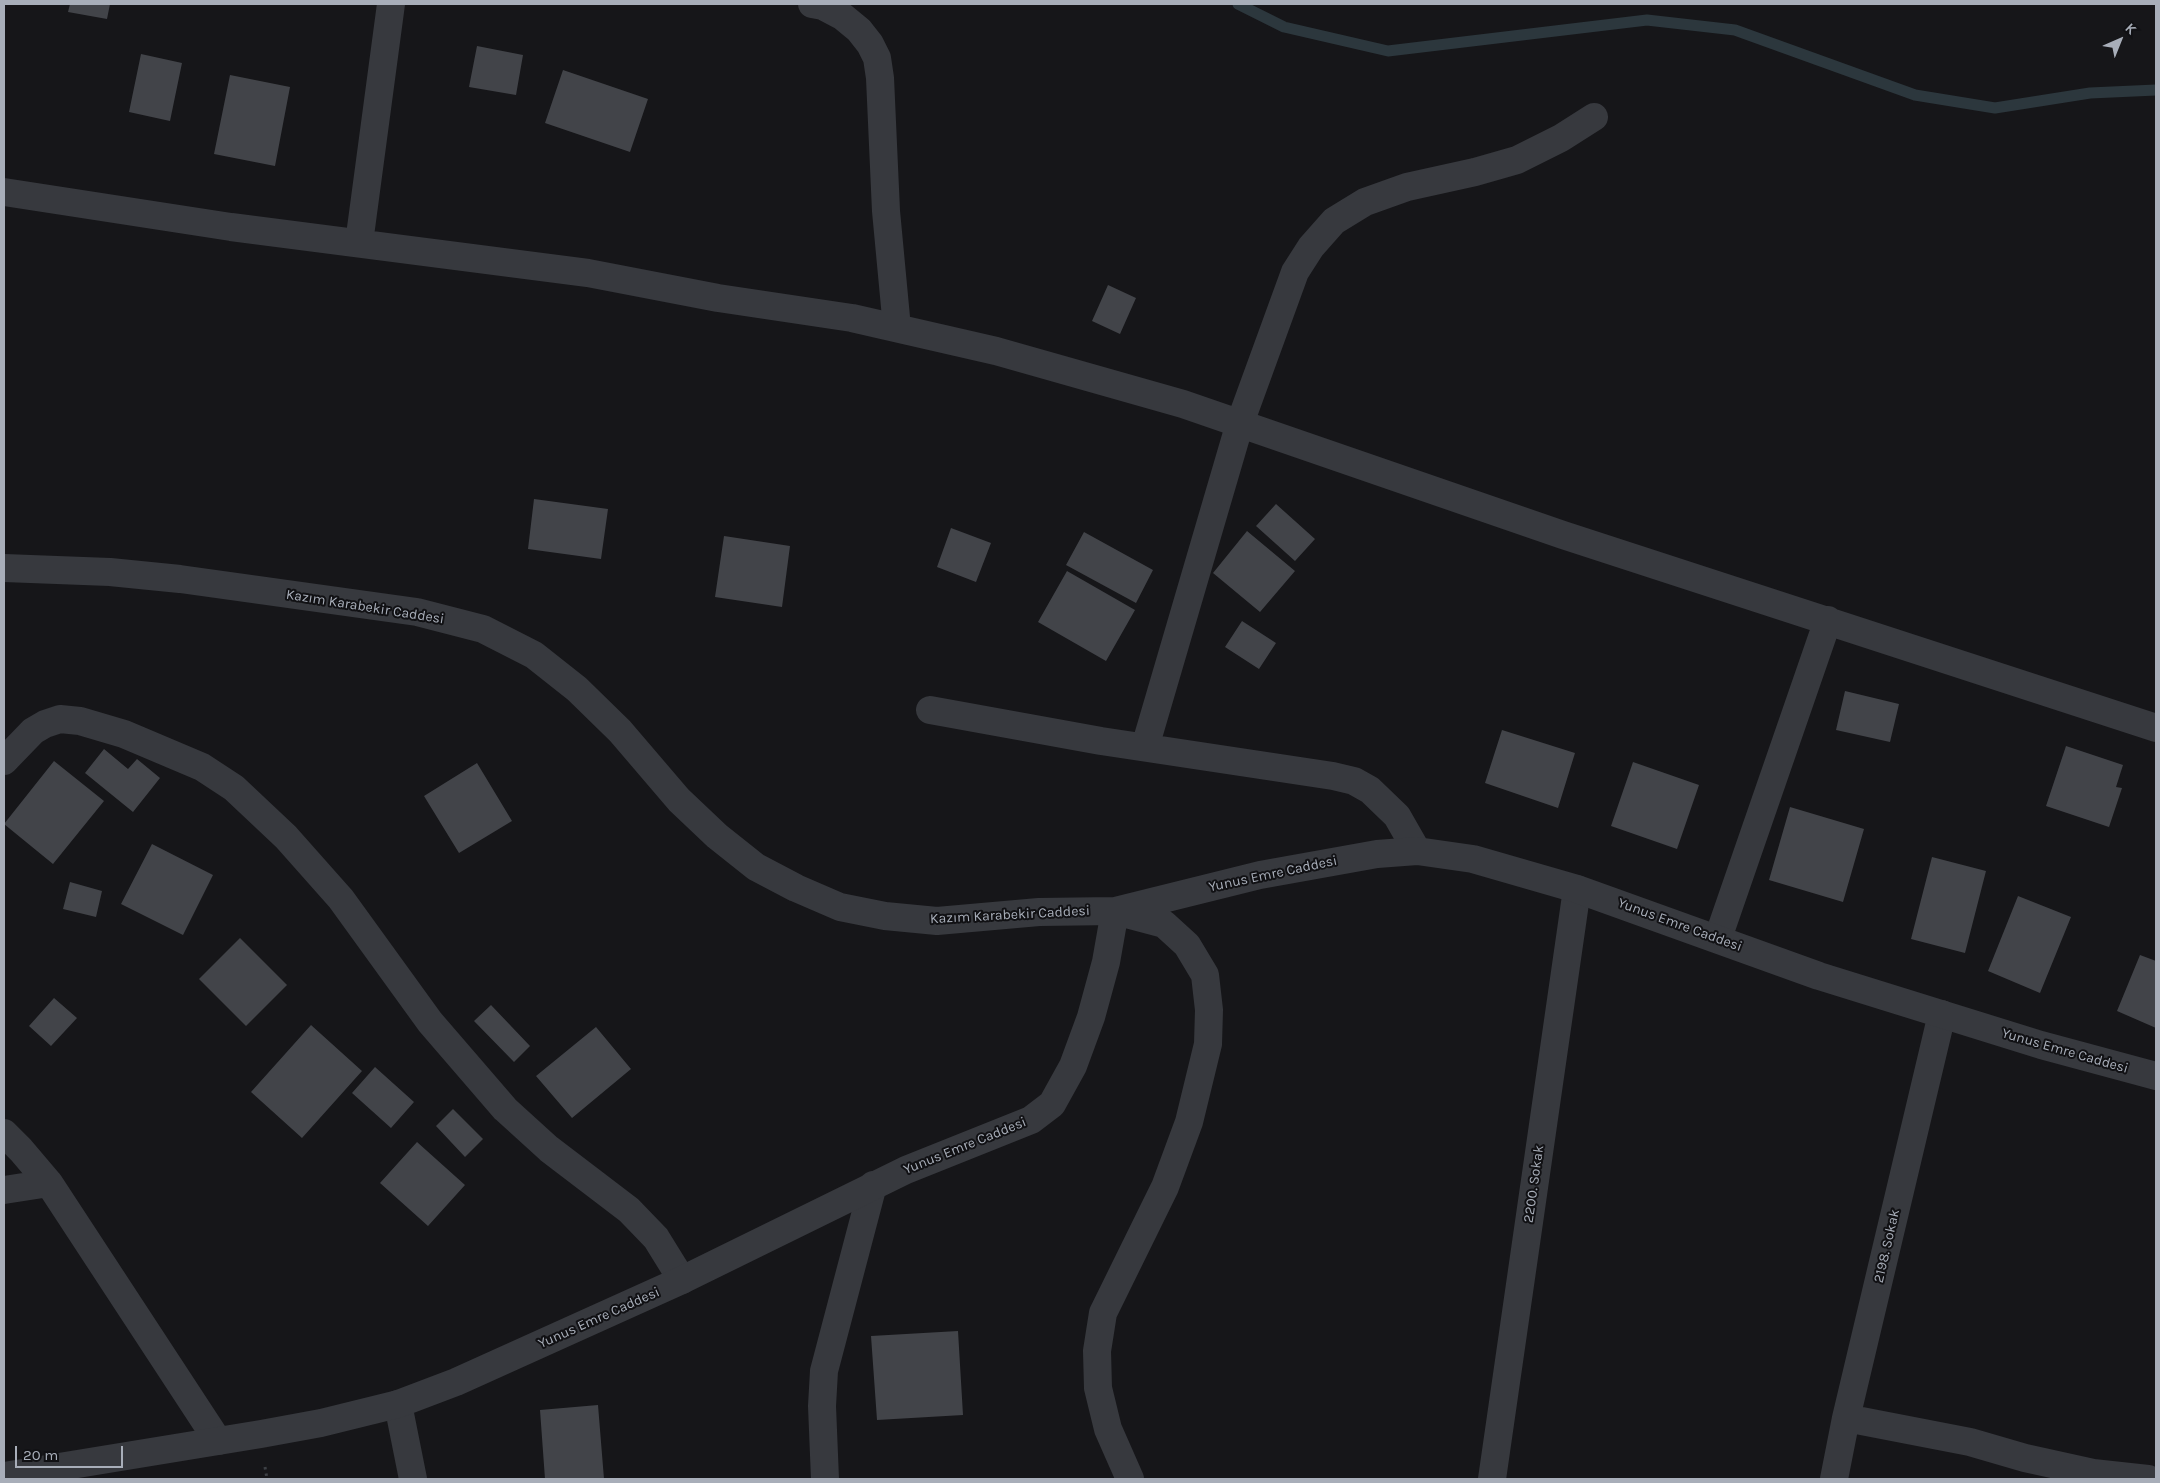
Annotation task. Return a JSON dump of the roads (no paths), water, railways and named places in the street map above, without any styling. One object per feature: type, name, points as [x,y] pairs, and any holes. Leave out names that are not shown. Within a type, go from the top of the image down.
[{"type":"street","points":[[359,243],[391,4]]},
{"type":"street","points":[[812,4],[823,6],[842,16],[859,30],[870,44],[876,58],[880,78],[886,211],[897,328]]},
{"type":"street","points":[[1145,747],[1240,423],[1295,272],[1311,247],[1334,221],[1365,202],[1407,187],[1475,172],[1517,160],[1561,138],[1594,117]]},
{"type":"street","points":[[4,192],[93,207],[588,273],[718,298],[852,318],[996,351],[1183,404],[1563,535],[2156,728]]},
{"type":"street","name":"Kazım Karabekir Caddesi","points":[[4,568],[110,572],[180,578],[417,612],[483,629],[534,655],[577,689],[620,731],[679,800],[717,836],[756,867],[796,888],[840,907],[885,916],[937,921],[1039,912],[1115,911],[1164,924],[1187,945],[1205,975],[1209,1010],[1208,1044],[1189,1122],[1165,1188],[1103,1313],[1101,1322],[1097,1350],[1098,1388],[1108,1430],[1130,1479]]},
{"type":"street","points":[[1718,938],[1828,620]]},
{"type":"street","points":[[930,710],[1354,780],[1370,790],[1397,816],[1418,851]]},
{"type":"street","points":[[4,761],[33,731],[45,724],[60,719],[80,721],[124,734],[202,767],[234,788],[286,838],[341,899],[430,1022],[505,1109],[549,1149],[629,1210],[656,1238],[682,1280]]},
{"type":"street","name":"Yunus Emre Caddesi","points":[[4,1476],[321,1423],[398,1404],[456,1382],[682,1280],[906,1170],[1031,1120],[1052,1104],[1073,1066],[1106,962],[1115,911],[1260,875],[1378,854],[1418,851],[1473,859],[1577,889],[1718,938],[1819,976],[2041,1045],[2156,1076]]},
{"type":"street","name":"2200. Sokak","points":[[1492,1479],[1577,889]]},
{"type":"street","name":"2198. Sokak","points":[[1834,1479],[1846,1418],[1942,1014]]},
{"type":"street","points":[[4,1134],[21,1150],[49,1183],[218,1441]]},
{"type":"street","points":[[4,1190],[49,1183]]},
{"type":"street","points":[[825,1479],[822,1406],[824,1371],[873,1186]]},
{"type":"street","points":[[398,1404],[413,1479]]},
{"type":"street","points":[[1846,1418],[1970,1442],[2025,1458],[2093,1473],[2148,1479]]},
{"type":"waterway","points":[[1238,4],[1284,27],[1388,51],[1647,20],[1735,30],[1915,95],[1995,108],[2090,93],[2156,90]]}]
